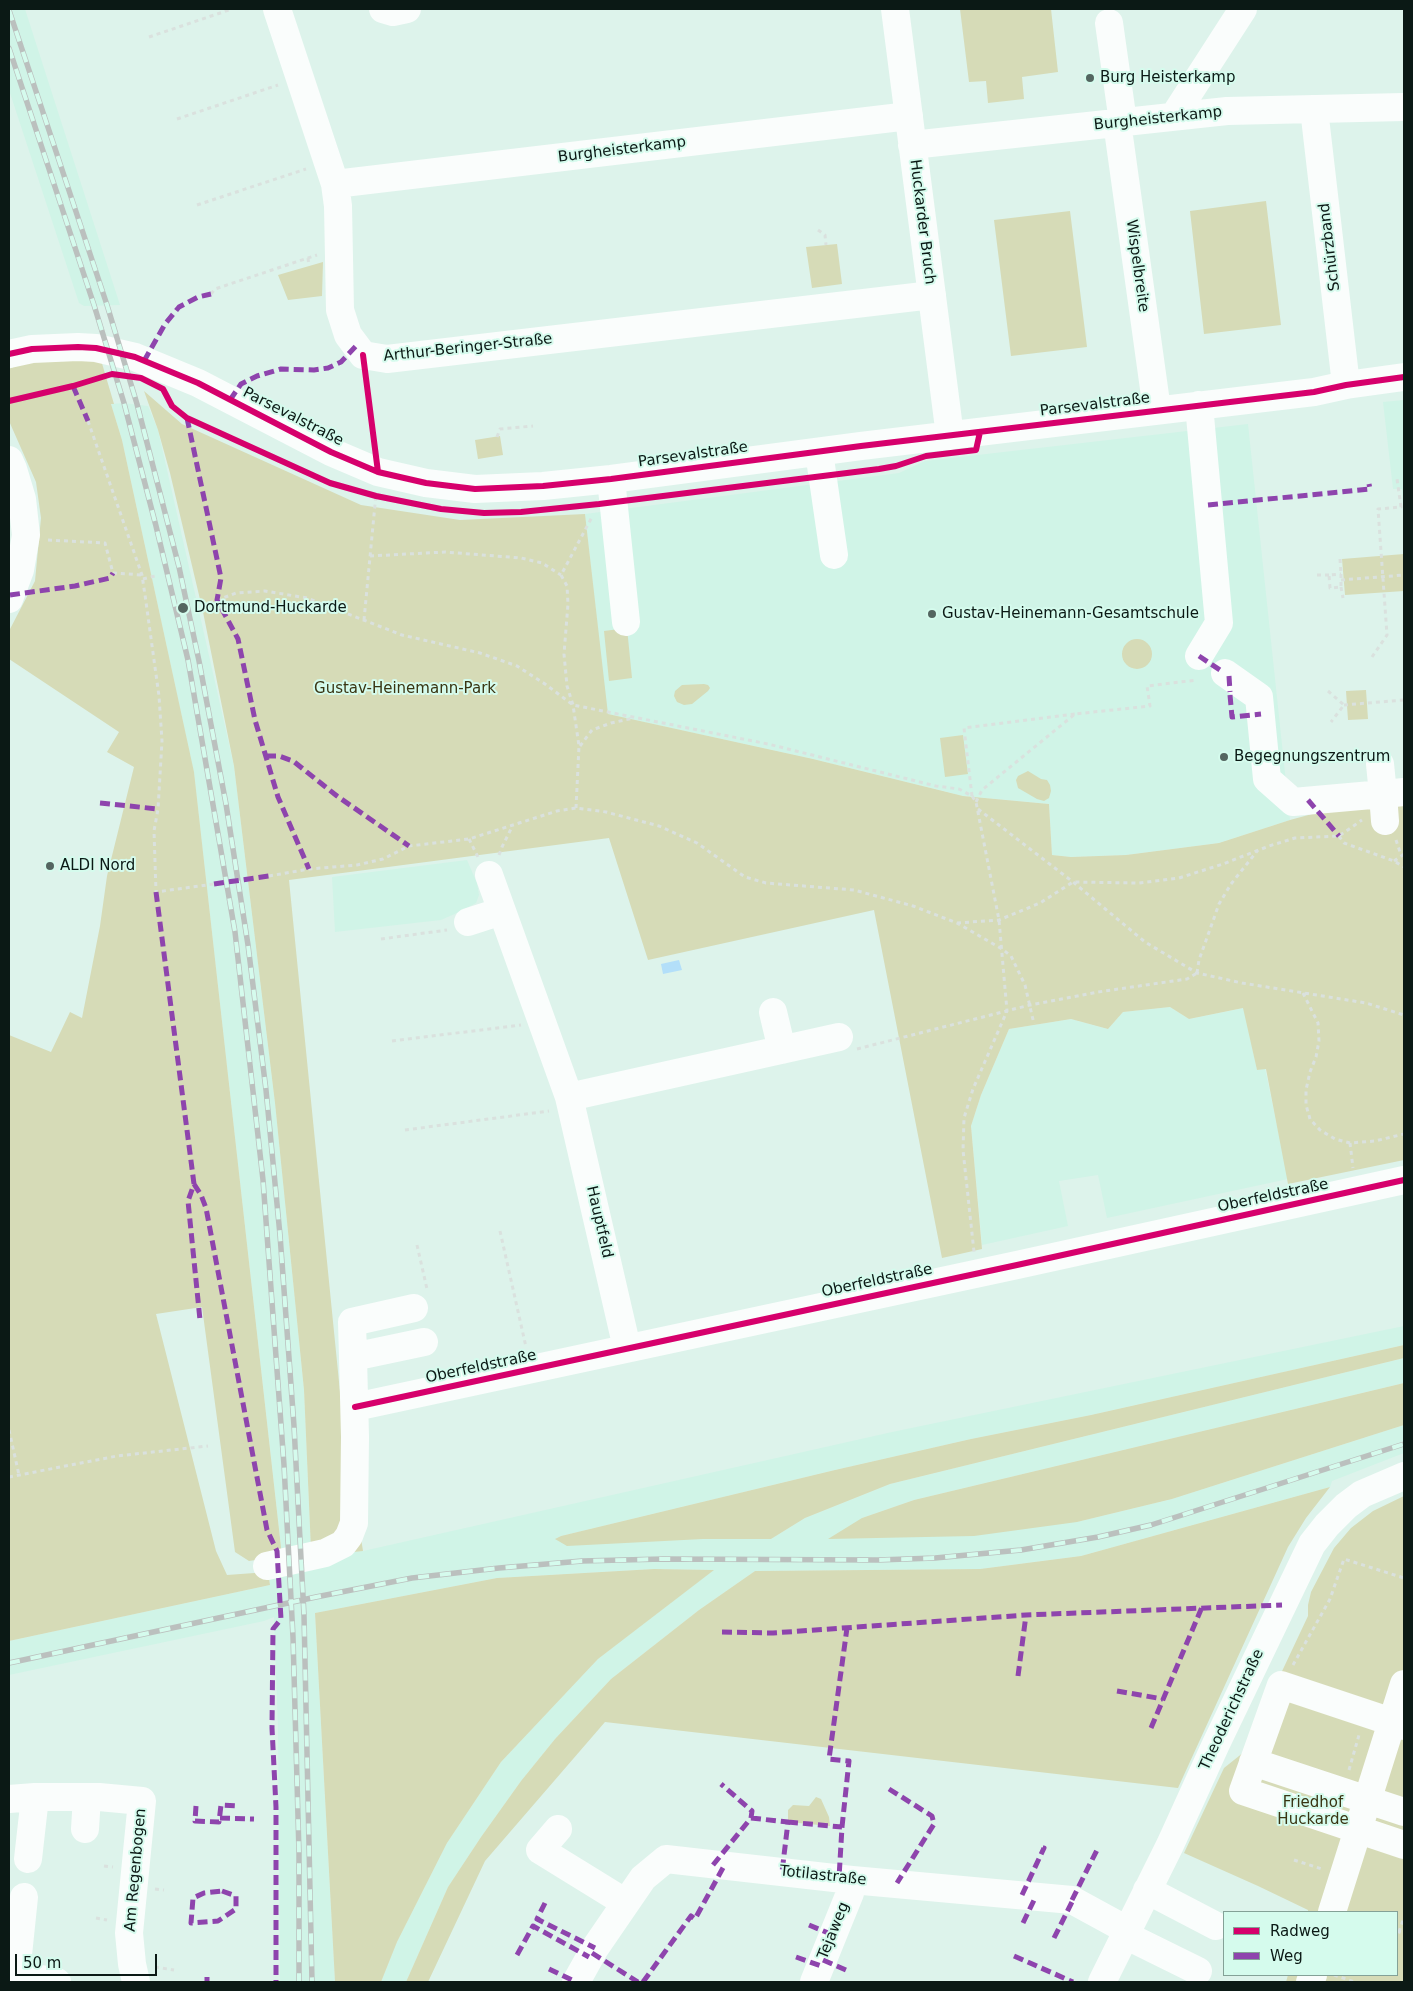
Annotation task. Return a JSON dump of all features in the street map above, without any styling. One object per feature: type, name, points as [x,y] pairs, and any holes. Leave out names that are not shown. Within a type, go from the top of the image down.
[{"type":"street","name":"Arthur-Beringer-Straße","points":[[277,9],[332,173],[338,206],[340,310],[348,335],[363,355],[387,359],[932,296]]},
{"type":"street","points":[[383,9],[392,12],[407,9]]},
{"type":"street","name":"Huckarder Bruch","points":[[895,9],[950,436]]},
{"type":"street","points":[[1174,116],[1245,9]]},
{"type":"street","name":"Wispelbreite","points":[[1108,23],[1157,410]]},
{"type":"street","name":"Burgheisterkamp","points":[[912,145],[1227,111],[1404,107]]},
{"type":"street","name":"Schürzband","points":[[1314,109],[1346,385]]},
{"type":"street","name":"Burgheisterkamp","points":[[332,173],[909,116]]},
{"type":"street","name":"Parsevalstraße","points":[[9,354],[32,348],[78,347],[96,348],[135,357],[198,383],[331,452],[370,469],[426,483],[475,489],[543,486],[611,479],[1314,392],[1346,385],[1404,377]]},
{"type":"street","points":[[1199,405],[1219,623],[1208,670],[1259,697],[1267,779],[1293,802],[1393,793]]},
{"type":"street","points":[[819,452],[834,555]]},
{"type":"street","points":[[9,460],[14,469],[22,499],[25,539],[20,570],[9,599]]},
{"type":"street","points":[[611,479],[626,622]]},
{"type":"street","points":[[1380,764],[1393,793],[1385,821]]},
{"type":"street","name":"Hauptfeld","points":[[490,875],[544,1022],[571,1103],[627,1348]]},
{"type":"street","points":[[468,922],[502,911]]},
{"type":"street","points":[[773,1012],[782,1050]]},
{"type":"street","points":[[571,1103],[782,1050],[839,1038]]},
{"type":"street","name":"Oberfeldstraße","points":[[355,1407],[1404,1180]]},
{"type":"street","points":[[267,1566],[325,1553],[343,1544],[349,1536],[354,1523],[355,1407],[352,1322],[414,1308]]},
{"type":"street","points":[[353,1357],[424,1342]]},
{"type":"street","name":"Theoderichstraße","points":[[1102,1982],[1312,1544],[1326,1525],[1362,1494],[1404,1476]]},
{"type":"street","points":[[1332,1911],[1358,1829],[1355,1795],[1398,1724],[1404,1684]]},
{"type":"street","points":[[1398,1724],[1281,1685],[1243,1791],[1404,1845]]},
{"type":"street","points":[[1253,1762],[1404,1812]]},
{"type":"street","points":[[85,1829],[87,1797]]},
{"type":"street","name":"Am Regenbogen","points":[[22,1798],[87,1797],[142,1801],[129,1933],[136,1982]]},
{"type":"street","points":[[22,1798],[28,1858]]},
{"type":"street","points":[[558,1829],[540,1850],[626,1903]]},
{"type":"street","name":"Totilastraße","points":[[576,1982],[595,1948],[643,1878],[666,1859],[852,1880],[985,1898],[1072,1900],[1198,1971]]},
{"type":"street","name":"Tejaweg","points":[[814,1982],[850,1893],[852,1880]]},
{"type":"street","points":[[1147,1890],[1216,1926]]},
{"type":"street","points":[[24,1897],[12,1974],[57,1982]]},
{"type":"path","points":[[149,37],[232,9]]},
{"type":"path","points":[[177,119],[300,78]]},
{"type":"path","points":[[197,206],[332,173]]},
{"type":"path","points":[[818,230],[825,234],[826,245]]},
{"type":"path","points":[[211,294],[215,289],[339,248]]},
{"type":"path","points":[[308,258],[310,266]]},
{"type":"path","points":[[88,421],[142,577],[162,741],[158,809],[154,831],[156,892],[214,884]]},
{"type":"path","points":[[498,436],[500,429],[533,426]]},
{"type":"path","points":[[1372,657],[1388,634],[1378,509],[1401,507],[1398,479]]},
{"type":"path","points":[[364,620],[376,496]]},
{"type":"path","points":[[561,575],[595,512]]},
{"type":"path","points":[[25,539],[105,543],[113,573],[142,577],[155,576]]},
{"type":"path","points":[[370,556],[445,552],[521,558],[542,563],[561,575],[567,586],[568,604],[564,654],[567,686],[573,705],[579,746],[576,808]]},
{"type":"path","points":[[1340,560],[1343,598]]},
{"type":"path","points":[[1317,576],[1341,574]]},
{"type":"path","points":[[1329,575],[1330,588],[1342,587]]},
{"type":"path","points":[[1341,580],[1404,575]]},
{"type":"path","points":[[202,606],[236,593],[265,591],[307,598],[402,634],[480,653],[517,666],[573,705],[768,744],[936,786],[959,789],[972,796]]},
{"type":"path","points":[[976,1272],[963,1150],[964,1118],[973,1089],[1007,1011],[999,920],[978,809],[972,796],[964,728],[1150,706],[1147,686],[1208,670]]},
{"type":"path","points":[[1328,690],[1344,705]]},
{"type":"path","points":[[1331,722],[1344,705],[1404,700]]},
{"type":"path","points":[[976,802],[982,790],[1076,714]]},
{"type":"path","points":[[579,746],[592,730],[610,723],[638,717]]},
{"type":"path","points":[[269,876],[308,869],[358,865],[383,859],[409,846],[469,839],[557,811],[576,808],[606,812],[659,826],[697,843],[745,878],[766,883],[854,890],[913,906],[956,923],[1002,949],[1010,956],[1025,985],[1034,1024]]},
{"type":"path","points":[[978,809],[1073,882],[1145,942],[1197,973],[1242,983],[1366,1003],[1404,1015]]},
{"type":"path","points":[[490,875],[512,826]]},
{"type":"path","points":[[956,923],[999,920],[1040,903],[1073,882],[1140,883],[1179,878],[1295,838],[1339,836],[1344,843],[1394,861],[1404,867]]},
{"type":"path","points":[[1197,973],[1199,960],[1219,904],[1231,884],[1258,850]]},
{"type":"path","points":[[1394,861],[1404,854]]},
{"type":"path","points":[[382,938],[454,929],[468,922]]},
{"type":"path","points":[[839,1038],[851,1050],[1030,1005],[1098,992],[1187,979],[1197,973]]},
{"type":"path","points":[[1303,993],[1318,1023],[1319,1041],[1306,1090],[1306,1105],[1310,1119],[1320,1130],[1335,1139],[1350,1144],[1375,1141],[1404,1134]]},
{"type":"path","points":[[392,1041],[544,1022]]},
{"type":"path","points":[[405,1130],[571,1103]]},
{"type":"path","points":[[500,1231],[532,1369]]},
{"type":"path","points":[[9,1430],[19,1475]]},
{"type":"path","points":[[9,1477],[117,1456],[208,1446]]},
{"type":"path","points":[[1281,1685],[1330,1599],[1344,1559],[1404,1578]]},
{"type":"path","points":[[1355,1795],[1357,1742]]},
{"type":"path","points":[[1294,1860],[1343,1875]]},
{"type":"path","points":[[1404,1917],[1398,1931],[1404,1934]]},
{"type":"path","points":[[1336,1976],[1355,1982]]},
{"type":"shaded area","points":[[9,9],[25,9],[120,305],[84,306],[79,303],[9,90]]},
{"type":"shaded area","points":[[1404,400],[1403,504],[1402,489],[1393,489],[1383,402]]},
{"type":"shaded area","points":[[124,403],[148,406],[158,430],[234,766],[275,1103],[304,1390],[311,1550],[336,1554],[363,1551],[892,1432],[1404,1326],[1404,1345],[835,1470],[561,1536],[556,1539],[771,1539],[805,1518],[890,1484],[1404,1358],[1404,1383],[914,1500],[862,1518],[1077,1522],[1172,1499],[1404,1425],[1404,1453],[1332,1481],[1330,1487],[1081,1556],[980,1569],[755,1571],[699,1610],[611,1679],[555,1739],[521,1781],[448,1887],[406,1982],[381,1982],[397,1942],[447,1843],[501,1762],[598,1659],[713,1570],[654,1569],[497,1578],[315,1613],[335,1982],[280,1982],[278,1728],[274,1617],[264,1621],[9,1675],[9,1641],[270,1585],[266,1559],[282,1555],[194,773],[122,440],[111,404]]},
{"type":"shaded area","name":"Gustav-Heinemann-Gesamtschule","points":[[1248,424],[1290,820],[1219,843],[1126,855],[1071,857],[1052,855],[1049,804],[963,796],[813,759],[607,714],[585,514],[899,473],[925,461]]},
{"type":"shaded area","points":[[467,860],[477,883],[479,895],[476,903],[441,920],[335,932],[332,877]]},
{"type":"shaded area","points":[[1170,1007],[1189,1019],[1244,1008],[1257,1070],[1265,1068],[1288,1179],[1107,1218],[1098,1175],[1059,1181],[1068,1226],[982,1245],[971,1126],[981,1095],[1009,1029],[1071,1019],[1108,1029],[1123,1012]]},
{"type":"green space","points":[[960,9],[1051,9],[1058,72],[1022,77],[1024,99],[988,103],[986,81],[969,82]]},
{"type":"green space","points":[[1266,201],[1281,325],[1204,334],[1190,211]]},
{"type":"green space","points":[[1070,211],[1087,347],[1011,356],[994,220]]},
{"type":"green space","points":[[837,244],[842,284],[812,288],[806,247]]},
{"type":"green space","points":[[323,262],[322,296],[288,300],[278,275]]},
{"type":"green space","points":[[101,360],[114,404],[111,404],[122,440],[194,772],[282,1556],[249,1561],[235,1552],[202,1307],[156,1314],[216,1551],[227,1575],[268,1572],[270,1585],[9,1641],[9,1035],[51,1052],[70,1012],[82,1018],[100,926],[107,876],[134,767],[107,752],[119,732],[9,659],[9,631],[35,581],[41,518],[36,482],[9,421],[9,369],[24,362]]},
{"type":"green space","name":"Gustav-Heinemann-Park","points":[[144,391],[182,424],[361,505],[460,520],[585,514],[608,714],[813,759],[963,796],[1049,804],[1052,855],[1071,857],[1126,855],[1219,843],[1290,820],[1371,798],[1404,796],[1404,1160],[1288,1184],[1266,1069],[1257,1070],[1243,1008],[1189,1019],[1170,1007],[1123,1012],[1108,1029],[1071,1019],[1009,1029],[981,1095],[971,1126],[982,1249],[942,1258],[874,910],[648,960],[609,838],[289,880],[344,1432],[363,1551],[336,1554],[311,1550],[304,1390],[275,1103],[234,766],[203,612],[170,473],[158,430]]},
{"type":"green space","points":[[500,436],[503,455],[478,459],[475,440]]},
{"type":"green space","points":[[1404,554],[1404,591],[1345,595],[1342,559]]},
{"type":"green space","points":[[627,628],[632,678],[609,681],[604,631]]},
{"type":"green space","points":[[1137,639],[1148,643],[1152,654],[1148,665],[1137,669],[1126,665],[1122,654],[1126,643]]},
{"type":"green space","points":[[704,684],[710,688],[692,704],[684,705],[677,702],[674,696],[675,691],[682,685]]},
{"type":"green space","points":[[1366,690],[1368,719],[1348,720],[1346,691]]},
{"type":"green space","points":[[963,735],[968,774],[945,777],[940,738]]},
{"type":"green space","points":[[1028,771],[1041,779],[1047,780],[1051,791],[1049,798],[1044,801],[1037,799],[1018,788],[1016,780],[1018,776]]},
{"type":"green space","points":[[1404,1345],[1404,1358],[890,1484],[805,1518],[771,1539],[703,1539],[567,1546],[555,1539],[835,1470]]},
{"type":"green space","points":[[1404,1383],[1404,1425],[1172,1499],[1077,1522],[974,1536],[828,1539],[862,1518],[914,1500]]},
{"type":"green space","points":[[1330,1487],[1306,1518],[1288,1547],[1178,1788],[605,1722],[485,1861],[428,1982],[406,1982],[448,1887],[521,1781],[555,1739],[611,1679],[699,1610],[755,1571],[980,1569],[1081,1556]]},
{"type":"green space","name":"Friedhof Huckarde","points":[[1404,1496],[1404,1982],[1286,1982],[1288,1976],[1398,1976],[1398,1911],[1308,1911],[1184,1853],[1224,1768],[1244,1752],[1308,1616],[1311,1592],[1334,1548],[1351,1528],[1373,1511]]},
{"type":"green space","points":[[654,1569],[714,1570],[598,1659],[501,1762],[447,1843],[397,1942],[381,1982],[335,1982],[315,1613],[497,1578]]},
{"type":"green space","points":[[816,1797],[821,1799],[829,1817],[830,1826],[788,1822],[788,1810],[793,1805],[809,1806]]},
{"type":"water","points":[[679,960],[682,970],[663,974],[661,964]]},
{"type":"railway","points":[[9,10],[107,305],[137,404],[179,567],[226,804],[248,945],[266,1090],[280,1235],[294,1426],[304,1615],[312,1982]]},
{"type":"railway","points":[[9,48],[94,305],[124,403],[156,526],[188,660],[235,932],[263,1180],[284,1465],[293,1637],[299,1853],[299,1982]]},
{"type":"railway","points":[[9,1663],[412,1578],[499,1568],[582,1561],[663,1559],[878,1560],[935,1558],[1021,1550],[1098,1537],[1151,1525],[1404,1444]]},
{"type":"marked path","points":[[144,361],[165,324],[179,307],[198,297],[211,294]]},
{"type":"marked path","points":[[230,400],[241,384],[257,376],[281,369],[314,370],[328,368],[341,362],[356,346]]},
{"type":"marked path","points":[[73,386],[88,421]]},
{"type":"marked path","points":[[187,418],[221,578],[217,600],[238,639],[255,720],[278,797],[309,869]]},
{"type":"marked path","points":[[1208,505],[1370,489],[1369,484]]},
{"type":"marked path","points":[[10,595],[75,586],[110,578],[113,573]]},
{"type":"marked path","points":[[1199,656],[1220,670]]},
{"type":"marked path","points":[[1229,676],[1230,692]]},
{"type":"marked path","points":[[1230,695],[1232,717],[1261,714]]},
{"type":"marked path","points":[[266,756],[279,756],[293,761],[337,796],[409,846]]},
{"type":"marked path","points":[[1308,800],[1339,836]]},
{"type":"marked path","points":[[100,803],[158,809]]},
{"type":"marked path","points":[[214,884],[269,876]]},
{"type":"marked path","points":[[156,892],[194,1184],[188,1201],[200,1320]]},
{"type":"marked path","points":[[194,1184],[206,1208],[267,1530],[277,1551],[281,1619],[273,1629],[272,1728],[276,1807],[276,1982]]},
{"type":"marked path","points":[[722,1632],[773,1633],[1026,1615],[1282,1605]]},
{"type":"marked path","points":[[1151,1728],[1202,1607]]},
{"type":"marked path","points":[[1018,1676],[1026,1615]]},
{"type":"marked path","points":[[842,1827],[849,1761],[829,1759],[847,1628]]},
{"type":"marked path","points":[[1117,1691],[1163,1699]]},
{"type":"marked path","points":[[713,1865],[751,1818],[752,1811],[721,1784]]},
{"type":"marked path","points":[[889,1789],[932,1816],[934,1824],[897,1883]]},
{"type":"marked path","points":[[196,1806],[195,1821],[219,1822],[221,1805],[239,1806]]},
{"type":"marked path","points":[[220,1818],[254,1819]]},
{"type":"marked path","points":[[751,1818],[788,1822],[782,1872]]},
{"type":"marked path","points":[[788,1822],[842,1827],[839,1878]]},
{"type":"marked path","points":[[1022,1895],[1043,1848]]},
{"type":"marked path","points":[[1072,1900],[1097,1850]]},
{"type":"marked path","points":[[643,1982],[691,1916],[695,1919],[724,1866]]},
{"type":"marked path","points":[[222,1891],[236,1896],[236,1909],[218,1921],[191,1923],[193,1898],[204,1893],[222,1891]]},
{"type":"marked path","points":[[1023,1923],[1036,1896]]},
{"type":"marked path","points":[[1054,1938],[1073,1900]]},
{"type":"marked path","points":[[545,1903],[537,1919],[595,1948]]},
{"type":"marked path","points":[[809,1925],[833,1935]]},
{"type":"marked path","points":[[517,1955],[533,1926],[589,1957]]},
{"type":"marked path","points":[[592,1953],[638,1982]]},
{"type":"marked path","points":[[1014,1956],[1073,1982]]},
{"type":"marked path","points":[[796,1957],[821,1966]]},
{"type":"marked path","points":[[823,1960],[846,1970]]},
{"type":"marked path","points":[[549,1969],[576,1982]]},
{"type":"marked path","points":[[207,1977],[207,1982]]},
{"type":"cycle path","points":[[9,354],[32,349],[78,347],[96,348],[135,357],[198,383],[331,452],[378,472],[426,483],[475,489],[543,486],[611,479],[861,446],[1314,392],[1346,385],[1404,377]]},
{"type":"cycle path","points":[[363,355],[378,472]]},
{"type":"cycle path","points":[[9,401],[73,386],[112,374],[141,378],[163,389],[172,406],[187,418],[330,483],[376,496],[441,509],[484,513],[521,512],[599,504],[879,469],[896,466],[926,456],[976,450],[980,432]]},
{"type":"cycle path","points":[[355,1407],[1404,1180]]},
{"type":"place","name":"Burg Heisterkamp","points":[[1090,78]]},
{"type":"place","name":"Dortmund-Huckarde","points":[[183,608]]},
{"type":"place","name":"Gustav-Heinemann-Gesamtschule","points":[[932,614]]},
{"type":"place","name":"Begegnungszentrum","points":[[1224,757]]},
{"type":"place","name":"ALDI Nord","points":[[50,866]]}]
